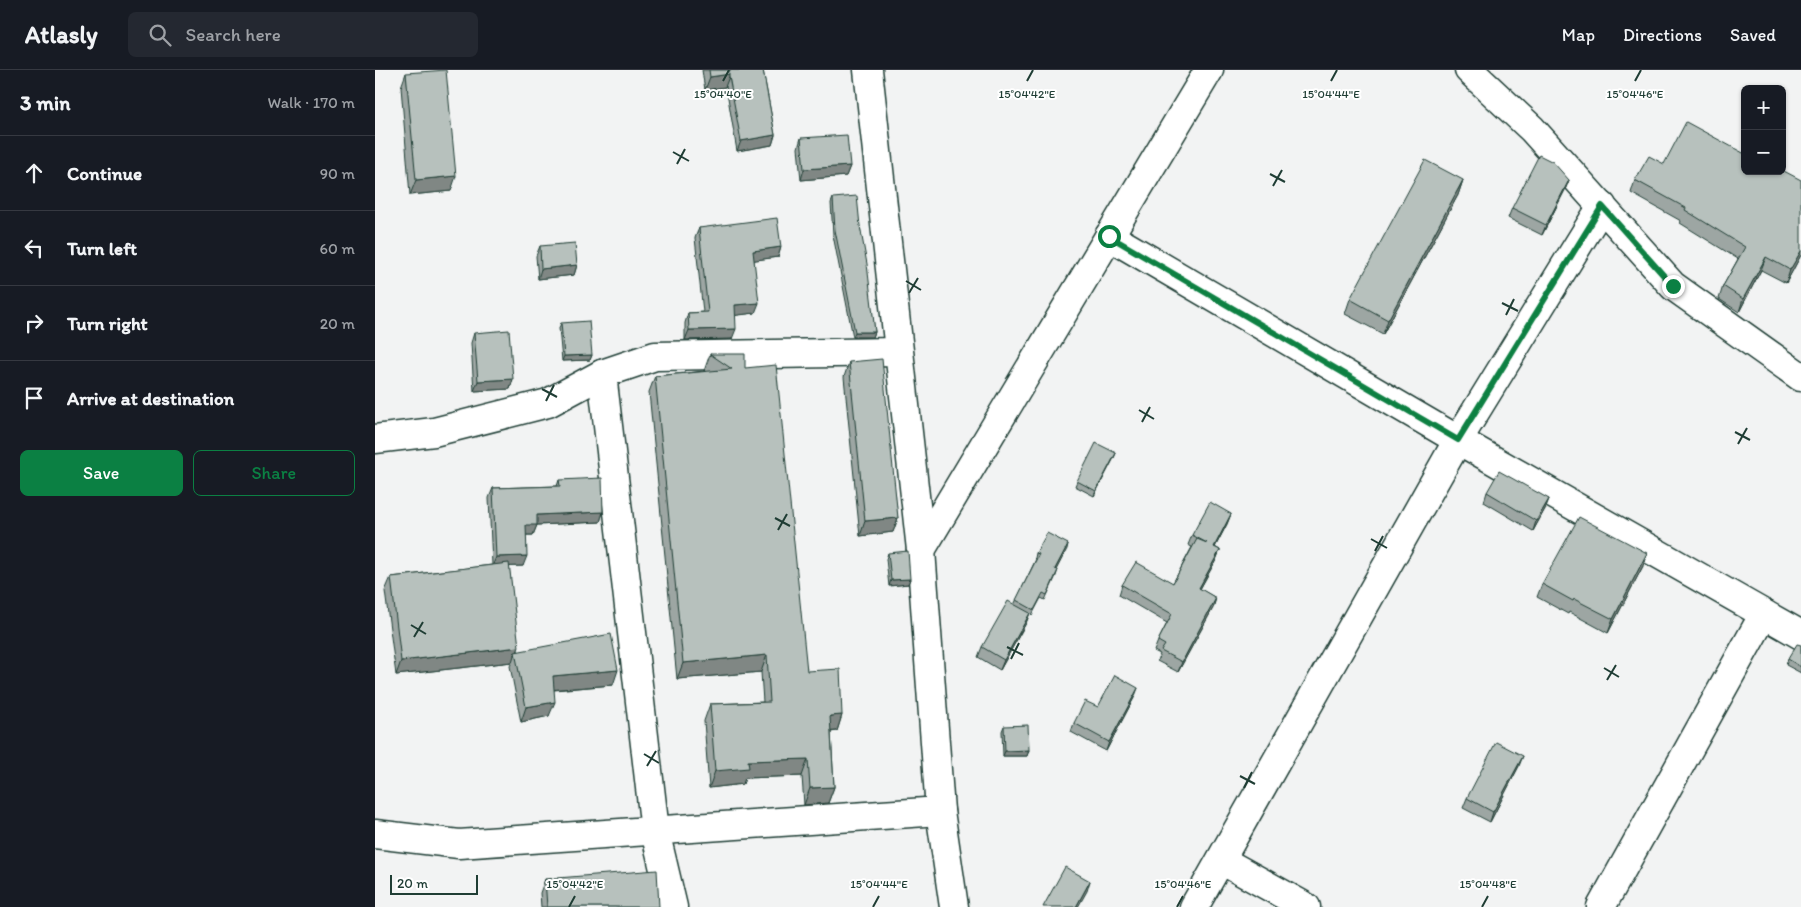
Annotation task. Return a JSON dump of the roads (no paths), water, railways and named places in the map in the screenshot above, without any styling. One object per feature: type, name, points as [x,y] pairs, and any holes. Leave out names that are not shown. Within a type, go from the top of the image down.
[{"type":"street","points":[[868,70],[921,550],[940,811],[954,907]]},
{"type":"street","points":[[921,550],[1209,70]]},
{"type":"street","points":[[1469,70],[1532,128],[1673,286],[1801,377]]},
{"type":"street","points":[[1194,907],[1458,440],[1602,206]]},
{"type":"street","points":[[1109,236],[1458,440],[1801,635]]},
{"type":"street","points":[[375,439],[434,432],[548,403],[601,374],[655,356],[898,352]]},
{"type":"street","points":[[601,374],[655,830],[673,907]]},
{"type":"street","points":[[1601,907],[1764,614]]},
{"type":"street","points":[[375,834],[459,844],[940,811]]},
{"type":"street","points":[[1221,860],[1306,907]]}]
